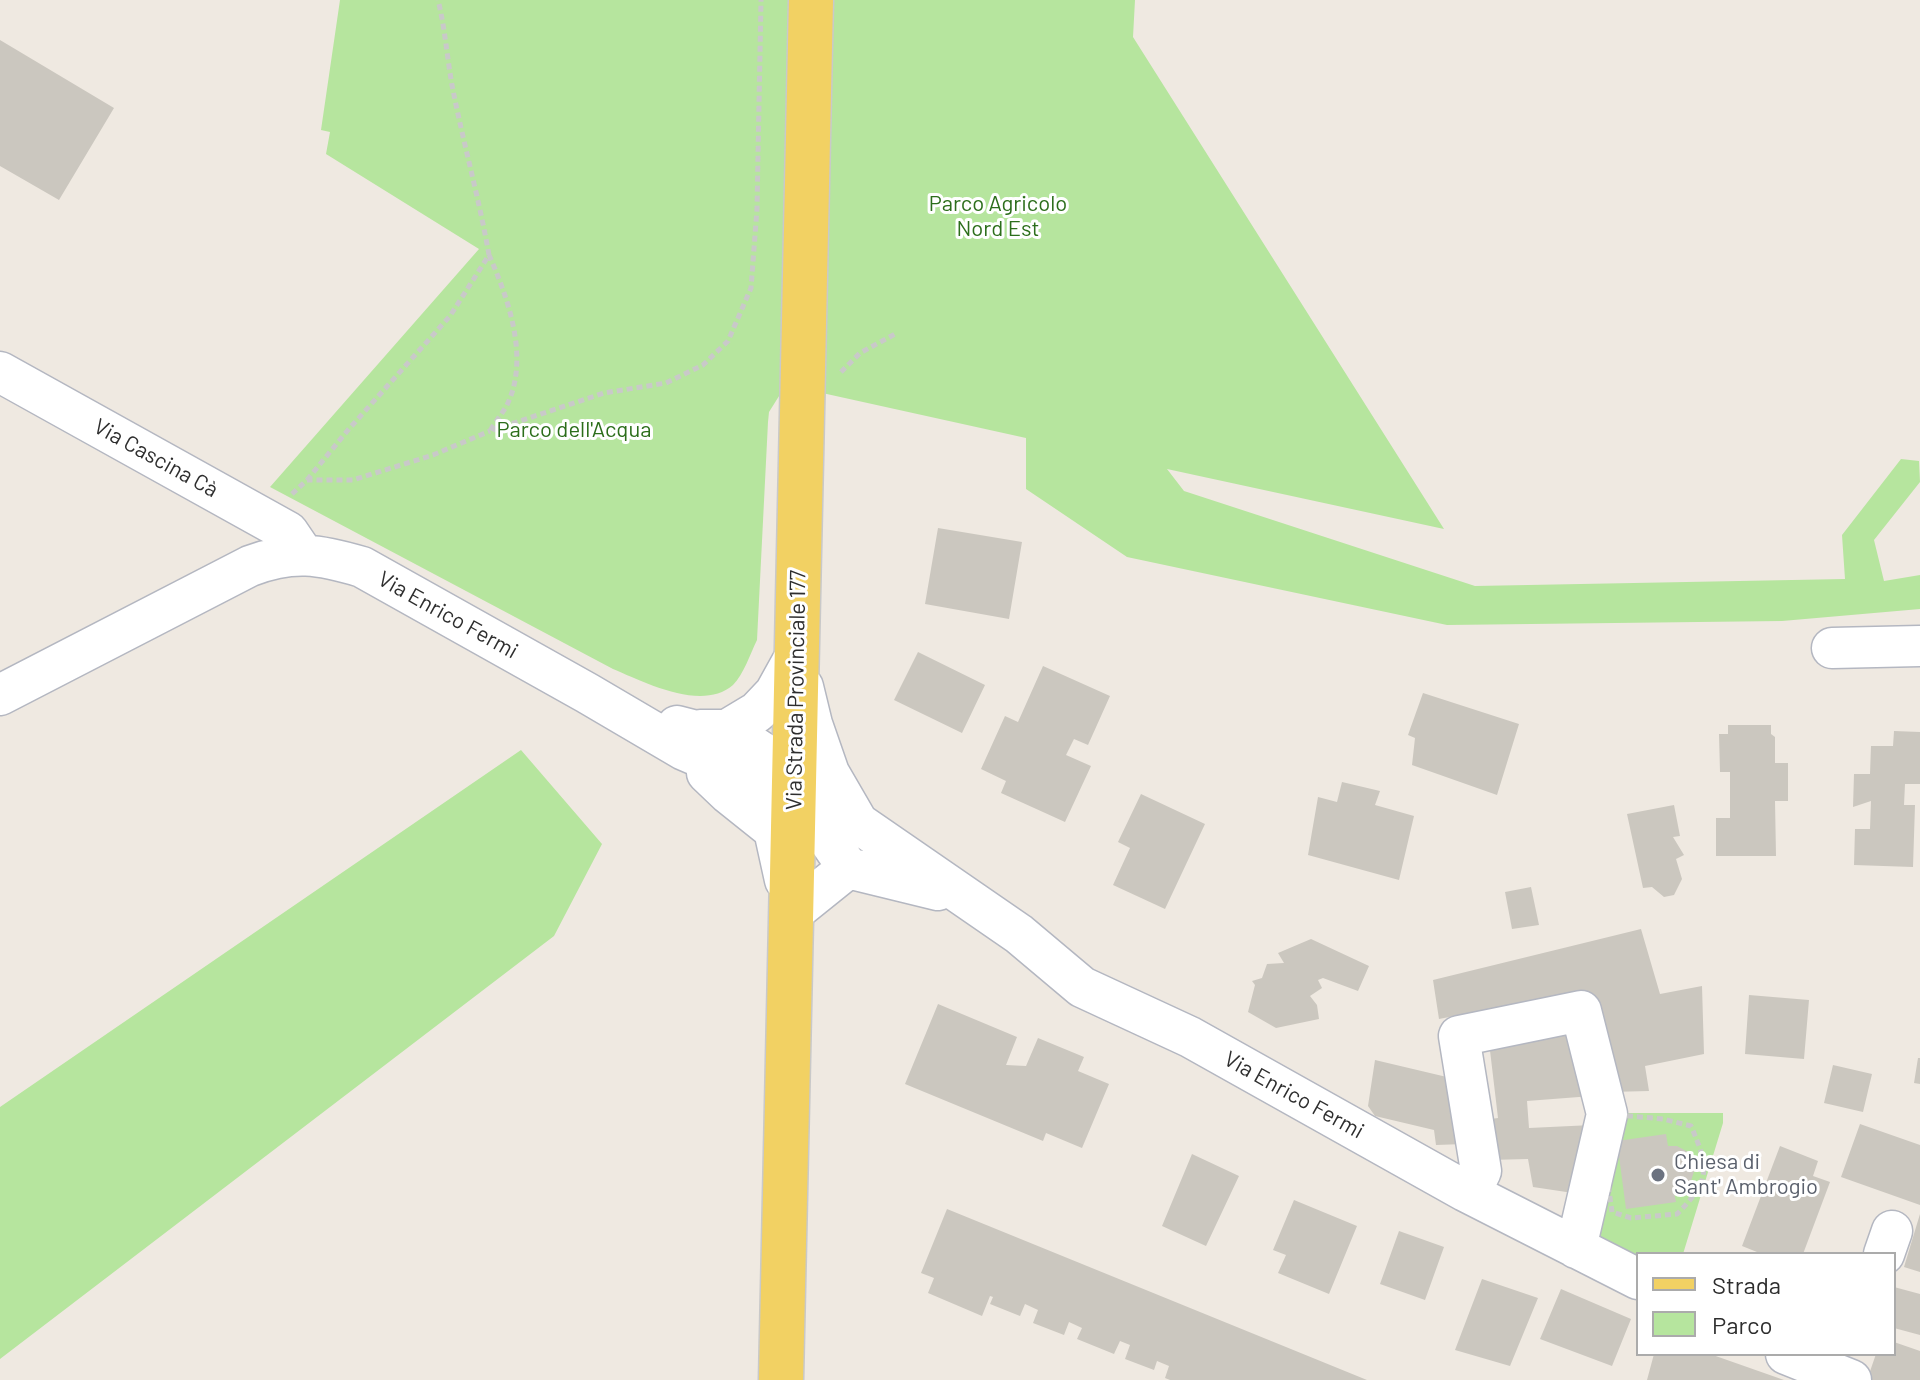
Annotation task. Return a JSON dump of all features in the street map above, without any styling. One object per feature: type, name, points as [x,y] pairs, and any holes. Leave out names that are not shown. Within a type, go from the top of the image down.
[{"type":"main road","name":"Via Strada Provinciale 177","points":[[781,1380],[811,0]]},
{"type":"street","name":"Via Cascina Cà","points":[[0,372],[288,532],[303,554]]},
{"type":"street","name":"Via Enrico Fermi","points":[[0,695],[250,566],[274,557],[303,554],[329,557],[362,567],[587,693],[687,740],[756,781],[794,789],[858,823],[1019,934],[1082,987],[1190,1037],[1470,1193],[1636,1278]]},
{"type":"street","points":[[1832,648],[1920,646]]},
{"type":"street","name":"Via Enrico Fermi","points":[[687,740],[727,730],[757,712],[775,693],[796,655]]},
{"type":"street","name":"Via Enrico Fermi","points":[[796,655],[812,724],[829,773],[858,823]]},
{"type":"street","name":"Via Enrico Fermi","points":[[687,740],[729,794],[774,830],[792,913]]},
{"type":"street","points":[[792,913],[848,868],[794,789]]},
{"type":"street","name":"Via Enrico Fermi","points":[[848,868],[962,895]]},
{"type":"street","points":[[1470,1193],[1481,1171],[1459,1036],[1581,1011],[1607,1114],[1576,1248]]},
{"type":"street","points":[[1794,1356],[1848,1370]]},
{"type":"path","points":[[438,0],[452,85],[477,188],[489,255],[503,286],[515,336],[516,366],[508,403],[490,431]]},
{"type":"path","points":[[307,480],[353,480],[433,455],[490,431],[604,393],[666,383],[703,365],[728,341],[751,288],[757,209],[761,0]]},
{"type":"path","points":[[283,503],[307,480],[450,316],[489,255]]},
{"type":"path","points":[[802,417],[860,353],[895,334]]},
{"type":"path","points":[[1607,1114],[1663,1119],[1691,1126],[1705,1160],[1698,1193],[1677,1214],[1631,1218],[1612,1212],[1606,1169],[1607,1114]]},
{"type":"green space","points":[[340,0],[1135,0],[1133,37],[1444,529],[1167,469],[1184,491],[1475,586],[1845,579],[1842,535],[1901,459],[1919,461],[1920,482],[1874,540],[1884,581],[1920,575],[1920,609],[1782,621],[1447,625],[1127,557],[1026,489],[1026,438],[786,385],[769,412],[757,640],[744,670],[733,685],[720,693],[706,696],[673,692],[640,681],[270,487],[479,249],[326,154],[330,132],[321,130]]},
{"type":"green space","points":[[521,750],[602,844],[554,936],[0,1359],[0,1107]]},
{"type":"green space","points":[[1614,1113],[1723,1113],[1723,1123],[1684,1252],[1636,1252],[1636,1259],[1586,1231]]},
{"type":"building","points":[[0,40],[114,108],[59,200],[0,166]]},
{"type":"building","points":[[938,528],[1022,542],[1009,619],[925,604]]},
{"type":"building","points":[[918,652],[985,685],[962,733],[894,700]]},
{"type":"building","points":[[1043,666],[1110,696],[1088,745],[1074,739],[1066,755],[1091,766],[1065,822],[1001,793],[1006,781],[981,769],[1005,716],[1018,722]]},
{"type":"building","points":[[1423,693],[1519,724],[1497,795],[1412,765],[1415,738],[1408,735]]},
{"type":"building","points":[[1728,725],[1771,725],[1771,734],[1775,737],[1775,763],[1788,763],[1788,801],[1775,801],[1776,856],[1716,856],[1716,818],[1730,818],[1730,772],[1720,772],[1719,734],[1728,734]]},
{"type":"building","points":[[1894,731],[1920,732],[1920,784],[1905,784],[1904,805],[1915,805],[1913,867],[1854,865],[1855,829],[1870,829],[1871,801],[1853,807],[1854,774],[1870,774],[1871,746],[1893,746]]},
{"type":"building","points":[[1342,782],[1380,791],[1375,805],[1414,816],[1399,880],[1308,855],[1318,797],[1337,802]]},
{"type":"building","points":[[1141,794],[1205,824],[1165,909],[1113,885],[1130,848],[1118,842]]},
{"type":"building","points":[[1674,805],[1680,836],[1673,837],[1684,855],[1676,859],[1682,879],[1674,895],[1664,897],[1652,887],[1643,888],[1627,814]]},
{"type":"building","points":[[1531,887],[1539,925],[1512,929],[1505,892]]},
{"type":"building","points":[[1641,929],[1660,994],[1702,986],[1704,1054],[1645,1066],[1649,1091],[1609,1092],[1586,990],[1439,1019],[1433,980]]},
{"type":"building","points":[[1311,939],[1369,966],[1358,991],[1323,978],[1318,980],[1322,988],[1310,996],[1317,1005],[1319,1019],[1276,1028],[1248,1012],[1255,985],[1252,981],[1262,978],[1267,964],[1284,963],[1278,953]]},
{"type":"building","points":[[1749,995],[1809,1000],[1804,1059],[1745,1054]]},
{"type":"building","points":[[938,1004],[1017,1037],[1006,1065],[1026,1066],[1038,1038],[1084,1057],[1078,1071],[1109,1084],[1082,1148],[1046,1133],[1043,1141],[905,1084]]},
{"type":"building","points":[[1580,1021],[1592,1096],[1527,1101],[1529,1128],[1592,1125],[1573,1193],[1533,1187],[1528,1159],[1489,1160],[1484,1120],[1498,1118],[1489,1042]]},
{"type":"building","points":[[1920,1058],[1920,1084],[1914,1083]]},
{"type":"building","points":[[1375,1060],[1451,1078],[1464,1144],[1436,1145],[1434,1130],[1375,1116],[1368,1106]]},
{"type":"building","points":[[1833,1065],[1872,1074],[1863,1112],[1824,1103]]},
{"type":"building","points":[[1860,1124],[1920,1145],[1920,1205],[1841,1177]]},
{"type":"building","name":"Chiesa di Sant' Ambrogio","points":[[1666,1134],[1668,1146],[1677,1146],[1688,1152],[1693,1160],[1695,1168],[1691,1181],[1674,1192],[1676,1202],[1626,1209],[1617,1141]]},
{"type":"building","points":[[1780,1146],[1818,1161],[1813,1176],[1830,1182],[1804,1252],[1757,1252],[1742,1246]]},
{"type":"building","points":[[1192,1154],[1239,1176],[1206,1246],[1162,1226]]},
{"type":"building","points":[[1294,1200],[1357,1226],[1329,1294],[1278,1273],[1286,1255],[1273,1250]]},
{"type":"building","points":[[947,1209],[1367,1380],[1170,1380],[1165,1378],[1169,1366],[1157,1361],[1154,1370],[1125,1359],[1130,1345],[1120,1341],[1114,1354],[1077,1339],[1082,1328],[1069,1322],[1064,1335],[1033,1323],[1038,1310],[1025,1304],[1020,1316],[990,1304],[993,1297],[990,1296],[982,1316],[928,1293],[934,1278],[921,1273]]},
{"type":"building","points":[[1920,1214],[1920,1272],[1904,1267]]},
{"type":"building","points":[[1399,1231],[1444,1247],[1425,1300],[1380,1284]]},
{"type":"building","points":[[1482,1279],[1538,1298],[1510,1366],[1455,1350]]},
{"type":"building","points":[[1896,1288],[1920,1294],[1920,1335],[1896,1329]]},
{"type":"building","points":[[1561,1289],[1631,1319],[1612,1366],[1540,1339]]},
{"type":"building","points":[[1896,1343],[1920,1351],[1920,1380],[1867,1380],[1875,1356],[1896,1356]]},
{"type":"building","points":[[1653,1356],[1716,1356],[1784,1380],[1647,1380]]},
{"type":"place","name":"Chiesa di Sant' Ambrogio","points":[[1658,1175]]},
{"type":"park label","name":"Parco Agricolo Nord Est","points":[[998,216]]},
{"type":"park label","name":"Parco dell'Acqua","points":[[574,430]]}]
